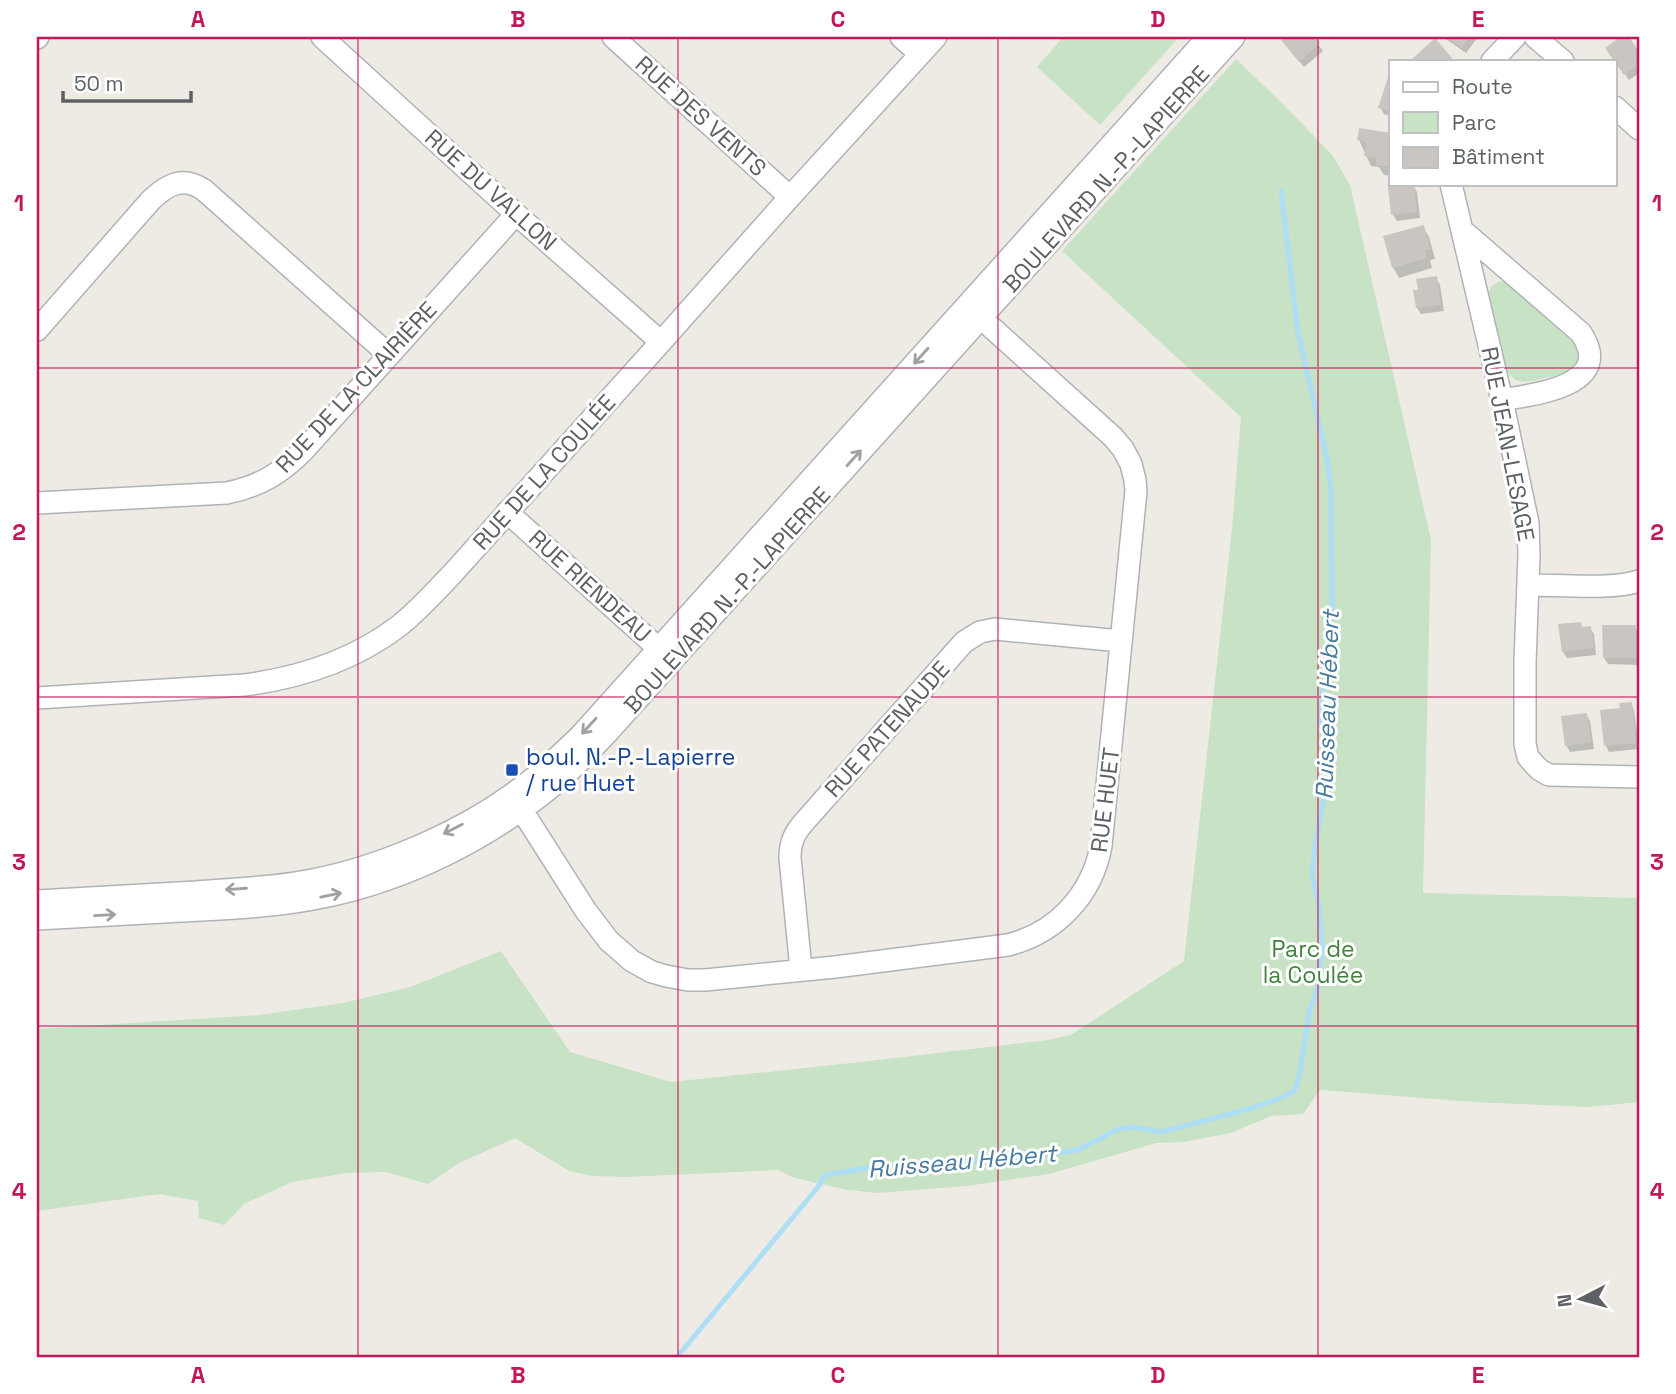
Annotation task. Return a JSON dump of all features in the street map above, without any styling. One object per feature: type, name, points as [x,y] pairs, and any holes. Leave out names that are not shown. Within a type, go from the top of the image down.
[{"type":"street","name":"RUE DU VALLON","points":[[322,37],[661,342]]},
{"type":"street","name":"RUE DES VENTS","points":[[612,37],[790,197]]},
{"type":"street","points":[[901,37],[920,54]]},
{"type":"street","name":"RUE DE LA COULÉE","points":[[37,698],[272,681],[323,667],[372,643],[400,625],[446,580],[936,37]]},
{"type":"street","name":"BOULEVARD N.-P.-LAPIERRE","points":[[974,312],[1208,37]]},
{"type":"street","name":"BOULEVARD N.-P.-LAPIERRE","points":[[37,901],[269,887],[341,874],[393,858],[516,802],[570,771],[608,732],[665,654],[974,312],[1234,37]]},
{"type":"street","points":[[1493,60],[1515,37]]},
{"type":"street","points":[[1535,37],[1562,60]]},
{"type":"street","points":[[1616,108],[1639,129]]},
{"type":"street","points":[[37,330],[151,200],[173,184],[189,184],[204,190],[389,355]]},
{"type":"street","name":"RUE JEAN-LESAGE","points":[[1451,186],[1528,523],[1530,555],[1525,662],[1525,744],[1528,757],[1537,768],[1552,775],[1639,777]]},
{"type":"street","name":"RUE DE LA CLAIRIÈRE","points":[[37,503],[227,493],[264,481],[304,450],[516,214]]},
{"type":"street","points":[[1462,230],[1581,333],[1588,347],[1588,365],[1576,381],[1502,400]]},
{"type":"street","name":"RUE HUET","points":[[516,802],[597,927],[632,961],[666,976],[705,980],[1008,945],[1031,938],[1067,913],[1093,874],[1099,856],[1135,480],[1131,464],[1113,438],[974,312]]},
{"type":"street","name":"RUE RIENDEAU","points":[[507,512],[665,654]]},
{"type":"street","points":[[1529,585],[1608,585],[1639,580]]},
{"type":"street","name":"RUE PATENAUDE","points":[[801,969],[790,858],[790,845],[794,836],[964,642],[976,634],[995,629],[1121,641]]},
{"type":"street","name":"BOULEVARD N.-P.-LAPIERRE","points":[[37,919],[276,905],[348,892],[418,867],[487,832],[516,802]]},
{"type":"green space","points":[[1063,37],[1179,37],[1100,125],[1037,67]]},
{"type":"green space","name":"Parc de la Coulée","points":[[1236,59],[1333,156],[1350,185],[1431,540],[1423,893],[1639,898],[1639,1102],[1589,1107],[1474,1102],[1320,1090],[1303,1114],[1271,1116],[1231,1133],[1184,1142],[1156,1143],[1049,1174],[967,1186],[877,1193],[847,1190],[795,1178],[778,1170],[592,1176],[569,1171],[515,1138],[459,1163],[428,1184],[386,1172],[347,1173],[292,1182],[244,1204],[224,1225],[199,1218],[198,1201],[159,1194],[37,1211],[37,1029],[259,1015],[343,1003],[410,987],[501,951],[570,1052],[671,1082],[861,1062],[1071,1035],[1184,961],[1232,529],[1241,417],[1062,251]]},
{"type":"green space","points":[[1504,281],[1574,343],[1578,359],[1572,369],[1527,382],[1516,380],[1510,374],[1505,367],[1489,294],[1494,284]]},
{"type":"building","points":[[1285,37],[1315,37],[1320,43],[1299,62],[1281,40]]},
{"type":"building","points":[[1446,37],[1470,37],[1462,48]]},
{"type":"building","points":[[1620,37],[1629,37],[1638,50],[1635,52],[1639,64],[1624,75],[1605,48]]},
{"type":"building","points":[[1435,38],[1452,58],[1449,60],[1411,60]]},
{"type":"building","points":[[1388,77],[1389,77],[1389,111],[1378,108]]},
{"type":"building","points":[[1359,128],[1389,133],[1389,167],[1376,165],[1377,158],[1364,156],[1366,142],[1357,140]]},
{"type":"building","points":[[1414,186],[1417,212],[1391,215],[1388,187]]},
{"type":"building","points":[[1424,225],[1430,249],[1425,250],[1427,258],[1392,268],[1383,236]]},
{"type":"building","points":[[1437,276],[1441,305],[1416,308],[1413,290],[1418,290],[1416,279]]},
{"type":"building","points":[[1581,622],[1582,627],[1591,626],[1594,648],[1562,652],[1558,624]]},
{"type":"building","points":[[1602,625],[1636,625],[1636,658],[1603,658]]},
{"type":"building","points":[[1632,702],[1636,743],[1604,746],[1600,710],[1620,708],[1619,703]]},
{"type":"building","points":[[1587,713],[1591,742],[1565,746],[1561,716]]},
{"type":"waterway","name":"Ruisseau Hébert","points":[[677,1357],[818,1187],[825,1175],[879,1166],[1020,1158],[1078,1150],[1116,1130],[1132,1127],[1162,1132],[1252,1108],[1295,1090],[1310,1010],[1319,985],[1322,944],[1319,905],[1312,875],[1328,776],[1328,752],[1321,726],[1332,608],[1331,491],[1327,458],[1298,333],[1281,191]]},
{"type":"place","name":"boul. N.-P.-Lapierre / rue Huet","points":[[512,770]]}]
